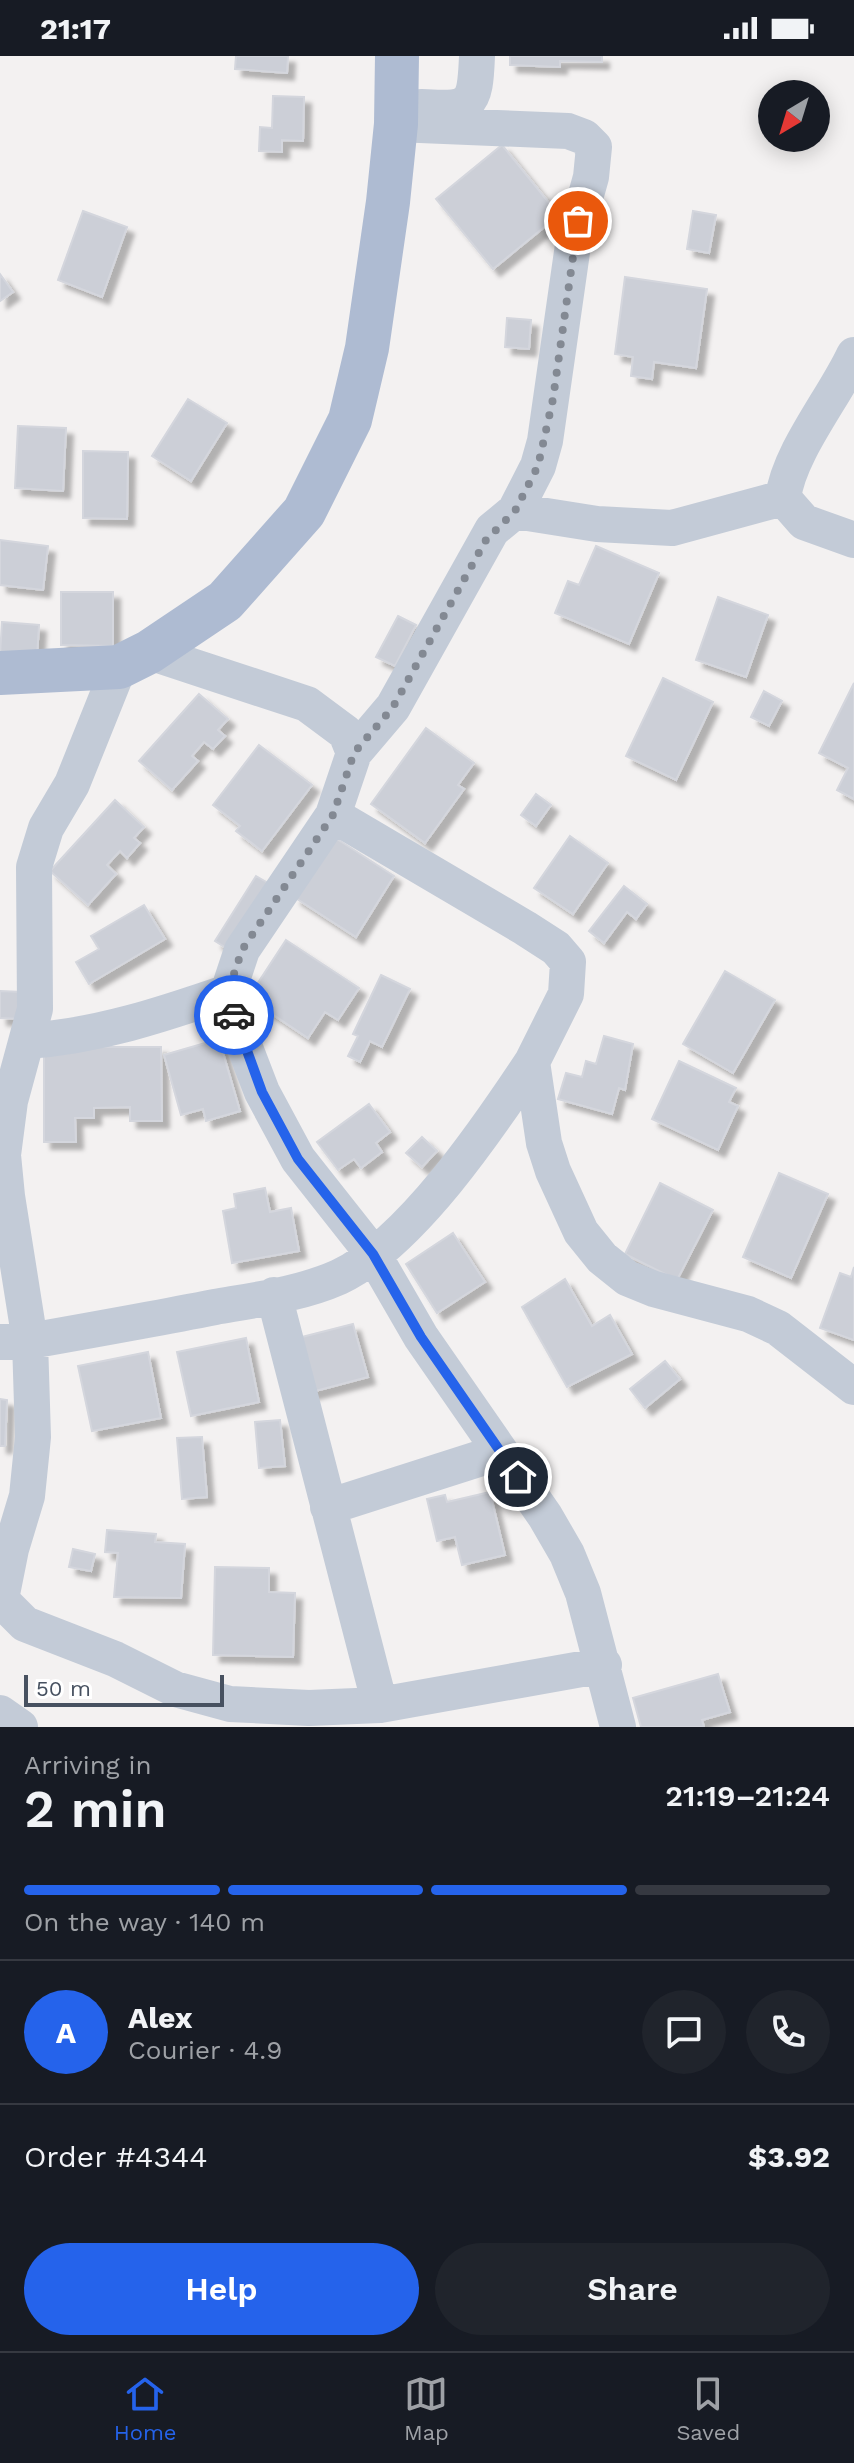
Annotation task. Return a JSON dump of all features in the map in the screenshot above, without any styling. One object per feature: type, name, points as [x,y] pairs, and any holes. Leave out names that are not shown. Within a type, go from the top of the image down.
[{"type":"main road","points":[[0,673],[134,659],[225,601],[304,512],[345,431],[367,348],[380,275],[396,114],[397,56]]},
{"type":"street","points":[[396,114],[467,105],[474,95],[477,56]]},
{"type":"street","points":[[396,114],[568,131],[584,137],[594,147],[591,177],[574,238],[545,441],[538,466],[515,511],[492,530],[393,707],[354,753],[333,815],[242,950],[228,992],[262,1092],[298,1159],[373,1254],[421,1337],[545,1516],[567,1554],[604,1665],[618,1727]]},
{"type":"street","points":[[783,498],[785,486],[854,355]]},
{"type":"street","points":[[515,511],[597,524],[672,528],[783,498]]},
{"type":"street","points":[[783,498],[804,522],[854,540]]},
{"type":"street","points":[[354,753],[346,733],[307,704],[134,659],[38,848],[34,867],[35,1009],[3,1128],[15,1342],[33,1437],[27,1496],[11,1549],[2,1604],[25,1624],[115,1659],[175,1689],[230,1704],[309,1708],[380,1705],[604,1665]]},
{"type":"street","points":[[15,1342],[274,1295],[339,1277],[373,1254],[411,1218],[473,1150],[532,1062],[566,994],[568,962],[556,948],[525,928],[333,815]]},
{"type":"street","points":[[27,1041],[95,1034],[228,992]]},
{"type":"street","points":[[532,1062],[544,1143],[553,1171],[581,1232],[602,1258],[627,1278],[654,1289],[748,1314],[778,1328],[854,1387]]},
{"type":"street","points":[[274,1295],[380,1705]]},
{"type":"street","points":[[328,1507],[500,1452]]},
{"type":"street","points":[[0,1713],[20,1727]]},
{"type":"building","points":[[236,56],[288,56],[287,73],[235,69]]},
{"type":"building","points":[[510,56],[602,56],[602,62],[560,61],[560,67],[510,65]]},
{"type":"building","points":[[273,96],[304,97],[303,141],[282,140],[282,152],[259,151],[260,127],[272,128]]},
{"type":"building","points":[[502,145],[559,215],[493,269],[436,199]]},
{"type":"building","points":[[83,211],[127,227],[102,297],[58,280]]},
{"type":"building","points":[[693,211],[716,215],[709,253],[687,249]]},
{"type":"building","points":[[0,274],[13,292],[0,301]]},
{"type":"building","points":[[625,277],[707,289],[696,368],[654,362],[652,379],[631,376],[633,357],[615,354]]},
{"type":"building","points":[[507,318],[531,320],[529,349],[505,347]]},
{"type":"building","points":[[188,399],[227,423],[191,481],[152,456]]},
{"type":"building","points":[[18,426],[66,428],[63,491],[15,488]]},
{"type":"building","points":[[83,451],[128,452],[127,519],[83,518]]},
{"type":"building","points":[[0,540],[48,546],[43,590],[0,585]]},
{"type":"building","points":[[596,546],[659,573],[629,644],[555,613],[568,581],[579,585]]},
{"type":"building","points":[[61,592],[113,592],[113,646],[61,645]]},
{"type":"building","points":[[718,597],[768,615],[746,677],[696,660]]},
{"type":"building","points":[[398,616],[416,625],[395,666],[376,657]]},
{"type":"building","points":[[2,622],[39,625],[37,657],[0,655]]},
{"type":"building","points":[[663,678],[713,702],[676,780],[626,756]]},
{"type":"building","points":[[854,683],[854,799],[837,790],[848,768],[819,753]]},
{"type":"building","points":[[764,691],[782,701],[769,726],[751,717]]},
{"type":"building","points":[[199,694],[228,719],[218,730],[225,736],[213,749],[204,742],[192,756],[198,761],[172,790],[139,761]]},
{"type":"building","points":[[426,728],[474,763],[458,785],[464,789],[425,843],[371,804]]},
{"type":"building","points":[[259,745],[312,785],[262,851],[236,831],[240,826],[213,805]]},
{"type":"building","points":[[536,794],[551,805],[536,826],[521,815]]},
{"type":"building","points":[[115,800],[144,827],[134,838],[140,843],[127,858],[120,851],[107,865],[116,874],[88,905],[50,871]]},
{"type":"building","points":[[570,836],[608,863],[573,914],[534,888]]},
{"type":"building","points":[[337,839],[394,876],[356,937],[294,897]]},
{"type":"building","points":[[256,876],[275,887],[234,953],[215,941]]},
{"type":"building","points":[[624,886],[647,904],[636,919],[627,912],[604,943],[589,931]]},
{"type":"building","points":[[144,905],[165,939],[89,984],[76,962],[99,949],[91,936]]},
{"type":"building","points":[[286,940],[359,988],[338,1020],[325,1012],[308,1038],[248,998]]},
{"type":"building","points":[[725,971],[775,1000],[733,1073],[683,1044]]},
{"type":"building","points":[[381,975],[410,989],[382,1047],[370,1041],[360,1062],[348,1056],[358,1036],[353,1034]]},
{"type":"building","points":[[0,991],[22,992],[22,1019],[0,1018]]},
{"type":"building","points":[[604,1036],[633,1044],[625,1090],[619,1088],[612,1114],[558,1099],[566,1073],[582,1077],[586,1061],[596,1064]]},
{"type":"building","points":[[219,1039],[240,1111],[206,1121],[203,1109],[181,1115],[164,1055]]},
{"type":"building","points":[[44,1047],[161,1047],[162,1121],[130,1121],[130,1107],[94,1108],[94,1118],[75,1118],[76,1142],[44,1142]]},
{"type":"building","points":[[679,1061],[736,1088],[729,1102],[738,1106],[718,1150],[652,1119]]},
{"type":"building","points":[[369,1104],[390,1132],[376,1143],[382,1152],[361,1168],[354,1159],[338,1170],[317,1142]]},
{"type":"building","points":[[422,1137],[437,1151],[422,1167],[406,1153]]},
{"type":"building","points":[[779,1173],[828,1194],[791,1278],[743,1257]]},
{"type":"building","points":[[660,1183],[713,1210],[677,1280],[625,1254]]},
{"type":"building","points":[[265,1188],[270,1212],[291,1208],[299,1251],[232,1263],[223,1211],[236,1208],[234,1194]]},
{"type":"building","points":[[453,1233],[485,1282],[437,1313],[406,1264]]},
{"type":"building","points":[[854,1267],[854,1340],[820,1328],[840,1273],[851,1277]]},
{"type":"building","points":[[565,1279],[592,1326],[610,1315],[632,1354],[567,1387],[522,1307]]},
{"type":"building","points":[[353,1324],[368,1377],[308,1393],[294,1339]]},
{"type":"building","points":[[246,1338],[259,1402],[191,1416],[177,1352]]},
{"type":"building","points":[[148,1352],[161,1418],[92,1431],[78,1366]]},
{"type":"building","points":[[665,1361],[680,1379],[645,1408],[630,1389]]},
{"type":"building","points":[[0,1399],[7,1400],[5,1446],[0,1446]]},
{"type":"building","points":[[280,1420],[285,1466],[259,1468],[255,1422]]},
{"type":"building","points":[[202,1437],[207,1497],[182,1499],[177,1438]]},
{"type":"building","points":[[490,1492],[505,1555],[462,1565],[455,1537],[437,1541],[427,1499],[445,1495],[447,1502]]},
{"type":"building","points":[[107,1530],[156,1534],[155,1542],[185,1544],[181,1598],[114,1597],[118,1553],[105,1552]]},
{"type":"building","points":[[73,1549],[95,1554],[91,1571],[69,1567]]},
{"type":"building","points":[[215,1567],[269,1568],[269,1592],[295,1593],[293,1657],[213,1655]]},
{"type":"building","points":[[718,1674],[730,1712],[702,1720],[704,1727],[641,1727],[633,1698]]},
{"type":"way so far","points":[[234,1015],[228,992],[242,950],[333,815],[354,753],[393,707],[492,530],[515,511],[538,466],[553,399],[578,221]]},
{"type":"route","points":[[234,1015],[262,1092],[298,1159],[373,1254],[421,1337],[518,1477]]}]
